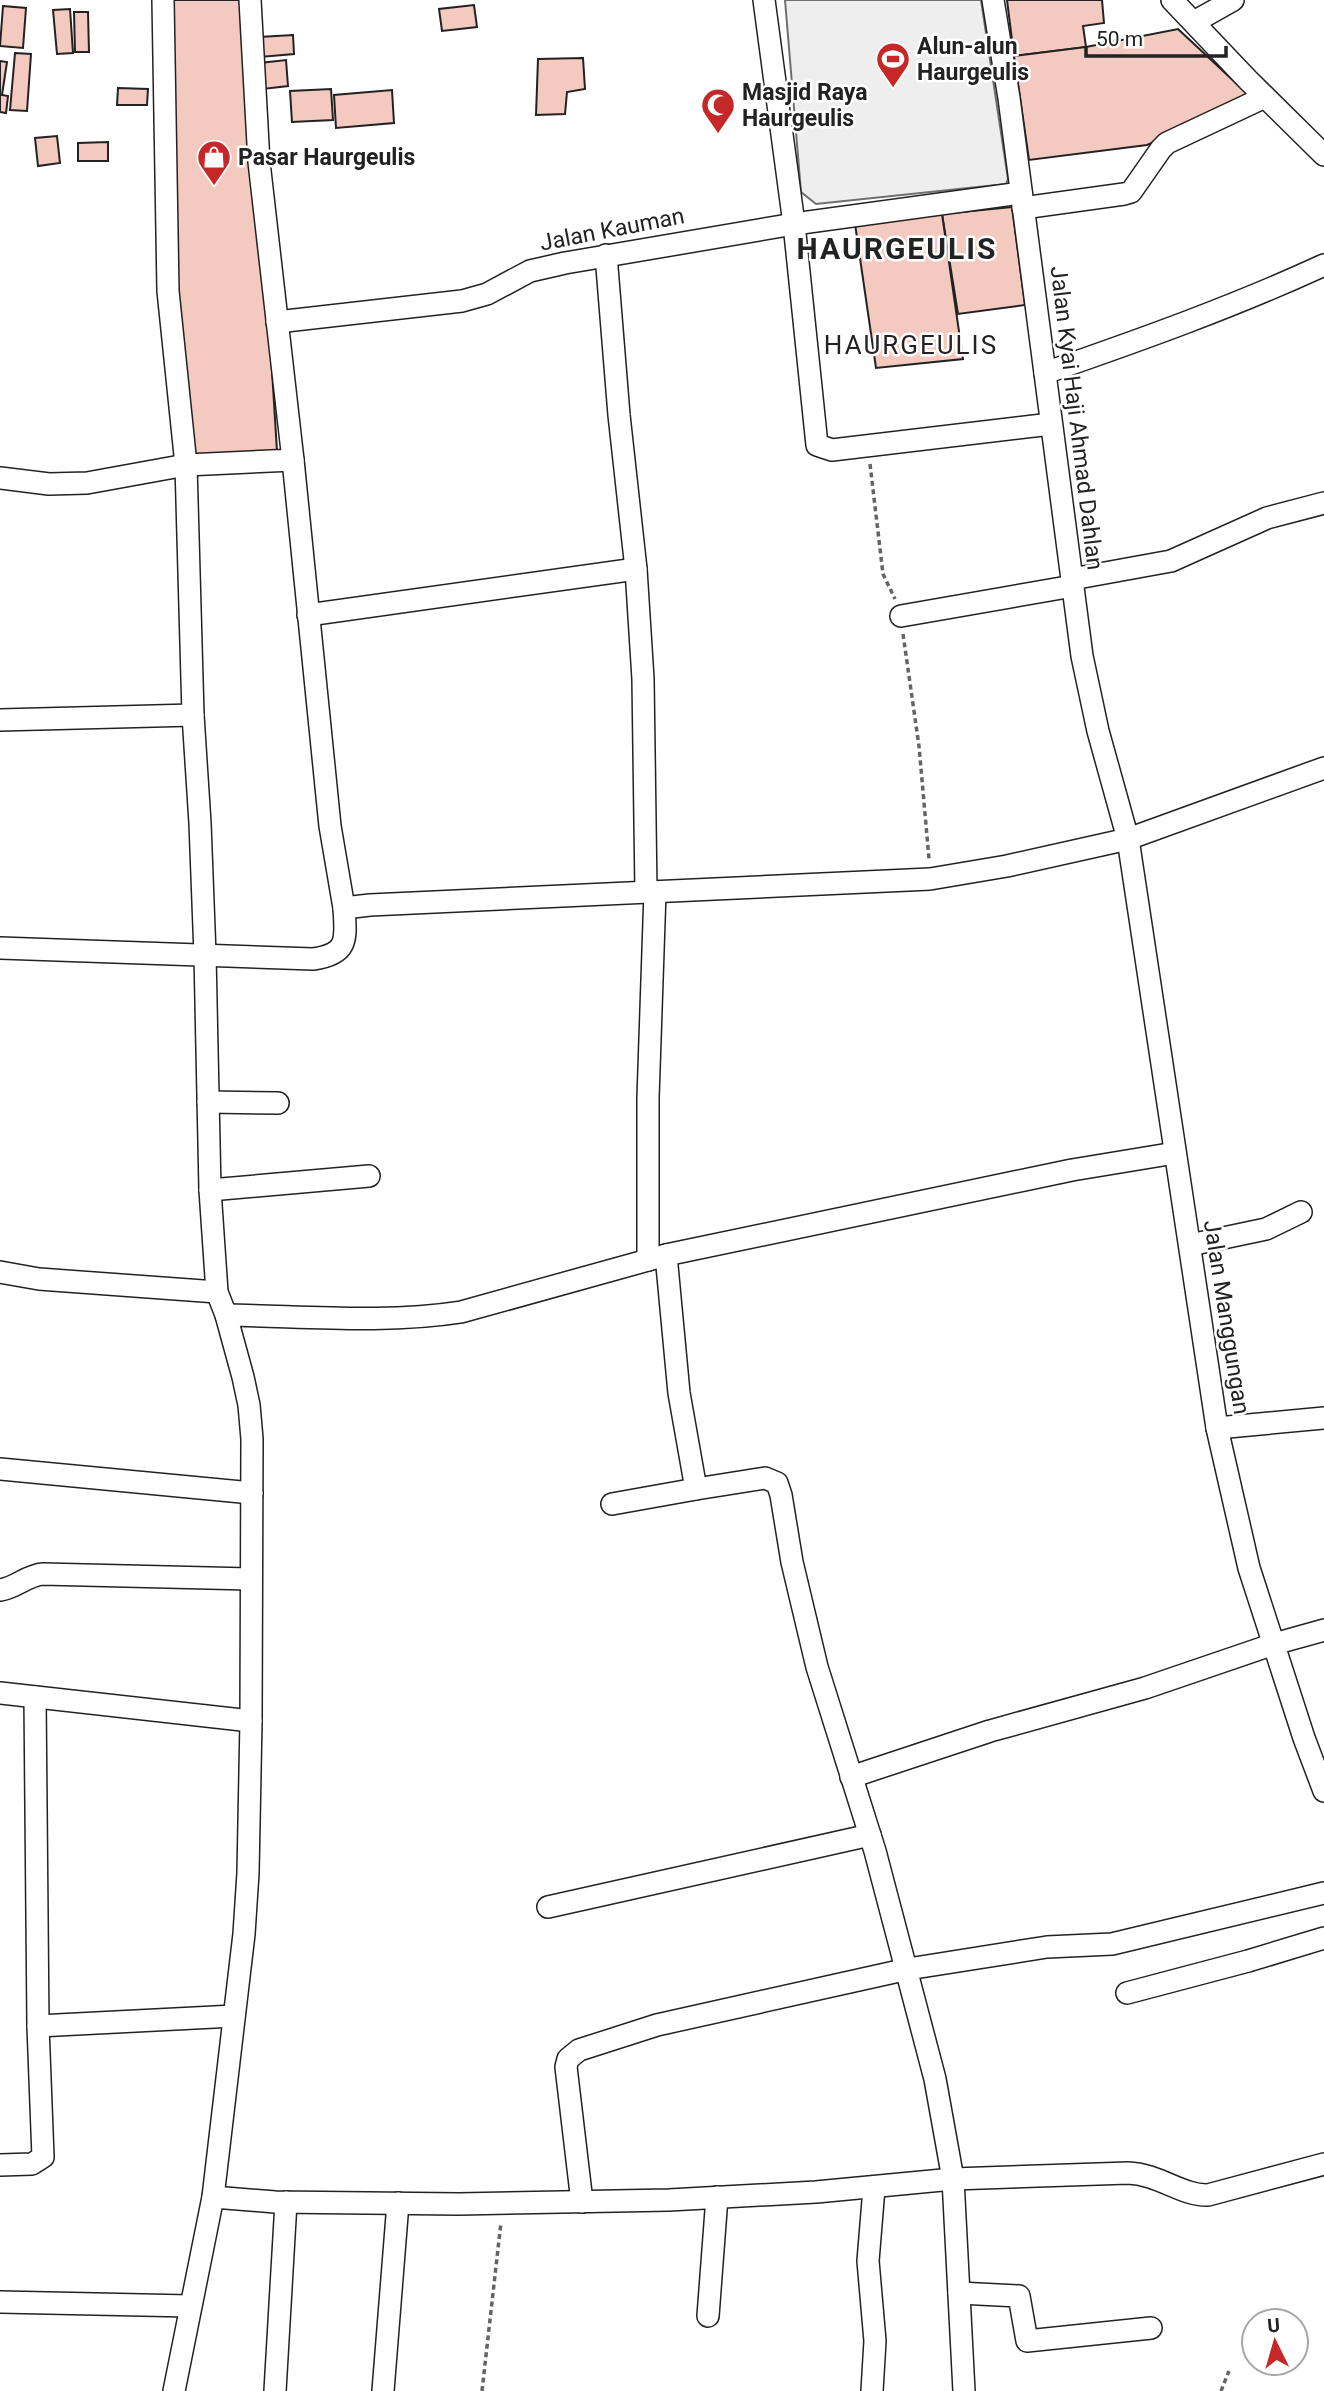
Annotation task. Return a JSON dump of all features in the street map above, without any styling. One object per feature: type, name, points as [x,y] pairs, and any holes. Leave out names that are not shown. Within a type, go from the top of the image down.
[{"type":"street","points":[[163,0],[168,291],[186,466],[193,715],[205,955],[210,1190],[217,1292],[226,1315],[249,1405],[252,1493],[248,1873],[213,2197],[174,2391]]},
{"type":"street","points":[[0,948],[313,958],[325,957],[338,951],[343,944],[344,908],[330,826],[293,460],[259,162],[250,0]]},
{"type":"street","points":[[764,0],[794,224],[817,445],[826,449],[867,446],[1051,424]]},
{"type":"street","name":"Jalan Kyai Haji Ahmad Dahlan","points":[[993,0],[1082,656],[1098,731],[1128,839]]},
{"type":"street","points":[[1172,0],[1324,155]]},
{"type":"street","points":[[1194,22],[1233,0]]},
{"type":"street","name":"Jalan Kauman","points":[[277,322],[462,301],[487,293],[543,267],[794,224],[1022,200],[1125,194],[1131,192],[1167,143],[1265,97]]},
{"type":"street","points":[[606,255],[636,569],[643,679],[651,892],[649,1086],[657,1258],[696,1489]]},
{"type":"street","points":[[1045,373],[1247,299],[1324,265]]},
{"type":"street","points":[[0,478],[49,484],[87,482],[186,466],[293,460]]},
{"type":"street","points":[[901,616],[1171,561],[1267,518],[1324,503]]},
{"type":"street","points":[[308,615],[636,569]]},
{"type":"street","points":[[0,720],[193,715]]},
{"type":"street","points":[[344,908],[407,902],[930,879],[1007,866],[1128,839],[1324,768]]},
{"type":"street","name":"Jalan Manggungan","points":[[1128,839],[1217,1427],[1249,1568],[1324,1791]]},
{"type":"street","points":[[208,1102],[278,1102]]},
{"type":"street","points":[[226,1315],[434,1316],[460,1312],[657,1258],[1072,1170],[1175,1153]]},
{"type":"street","points":[[210,1190],[369,1176]]},
{"type":"street","points":[[1190,1245],[1266,1229],[1301,1212]]},
{"type":"street","points":[[0,1272],[39,1279],[217,1292]]},
{"type":"street","points":[[1217,1427],[1324,1418]]},
{"type":"street","points":[[0,1469],[252,1493]]},
{"type":"street","points":[[612,1504],[765,1478],[777,1483],[792,1562],[817,1667],[870,1835],[928,2047],[953,2179],[964,2391]]},
{"type":"street","points":[[0,1590],[43,1574],[250,1579]]},
{"type":"street","points":[[851,1777],[990,1731],[1145,1688],[1324,1630]]},
{"type":"street","points":[[0,1693],[251,1721]]},
{"type":"street","points":[[0,2165],[32,2164],[43,2157],[38,2025],[36,1697]]},
{"type":"street","points":[[548,1907],[870,1835]]},
{"type":"street","points":[[582,2202],[566,2067],[572,2054],[657,2025],[908,1969],[1047,1947],[1112,1944],[1324,1893]]},
{"type":"street","points":[[1127,1993],[1324,1938]]},
{"type":"street","points":[[38,2025],[234,2016]]},
{"type":"street","points":[[213,2197],[286,2202],[582,2202],[874,2188],[953,2179],[1139,2173],[1199,2195],[1208,2195],[1324,2164]]},
{"type":"street","points":[[872,2391],[875,2341],[868,2261],[874,2188]]},
{"type":"street","points":[[708,2316],[717,2197]]},
{"type":"street","points":[[275,2391],[286,2202]]},
{"type":"street","points":[[383,2391],[398,2203]]},
{"type":"street","points":[[959,2292],[1019,2296],[1027,2341],[1151,2328]]},
{"type":"street","points":[[0,2302],[190,2306]]},
{"type":"path","points":[[867,446],[883,574],[901,616],[919,746],[930,879]]},
{"type":"path","points":[[482,2391],[503,2203]]},
{"type":"path","points":[[1221,2391],[1229,2371]]},
{"type":"shaded area","name":"Alun-alun Haurgeulis","points":[[785,0],[981,0],[1008,179],[1006,184],[816,204],[801,192]]},
{"type":"building","name":"Pasar Haurgeulis","points":[[164,0],[244,0],[264,241],[277,451],[187,457],[170,248]]},
{"type":"building","points":[[1007,0],[1102,0],[1104,23],[1083,26],[1086,47],[1014,56]]},
{"type":"building","points":[[474,5],[477,27],[442,31],[439,9]]},
{"type":"building","points":[[3,6],[26,8],[23,48],[0,46]]},
{"type":"building","points":[[70,9],[73,53],[57,54],[53,10]]},
{"type":"building","points":[[74,12],[88,12],[89,52],[75,52]]},
{"type":"building","points":[[1178,29],[1253,99],[1147,145],[1029,160],[1014,56],[1086,47]]},
{"type":"building","points":[[293,35],[294,54],[260,57],[259,37]]},
{"type":"building","points":[[15,53],[31,54],[27,111],[10,110]]},
{"type":"building","points":[[583,58],[585,89],[567,92],[565,114],[536,115],[538,59]]},
{"type":"building","points":[[286,60],[288,86],[263,89],[260,63]]},
{"type":"building","points":[[0,61],[7,62],[2,95],[8,96],[6,113],[0,112]]},
{"type":"building","points":[[118,88],[148,89],[147,105],[117,105]]},
{"type":"building","points":[[331,89],[333,120],[292,122],[290,91]]},
{"type":"building","points":[[392,90],[394,123],[336,128],[334,95]]},
{"type":"building","points":[[57,136],[60,163],[38,166],[35,138]]},
{"type":"building","points":[[108,142],[108,161],[78,161],[78,143]]},
{"type":"building","points":[[1012,207],[1025,305],[958,314],[942,214]]},
{"type":"building","points":[[942,214],[963,359],[876,368],[855,224]]},
{"type":"place","name":"Alun-alun Haurgeulis","points":[[893,89]]},
{"type":"place","name":"Masjid Raya Haurgeulis","points":[[718,135]]},
{"type":"place","name":"Pasar Haurgeulis","points":[[214,187]]},
{"type":"district","name":"HAURGEULIS","points":[[897,249]]},
{"type":"district","name":"HAURGEULIS","points":[[911,345]]}]
